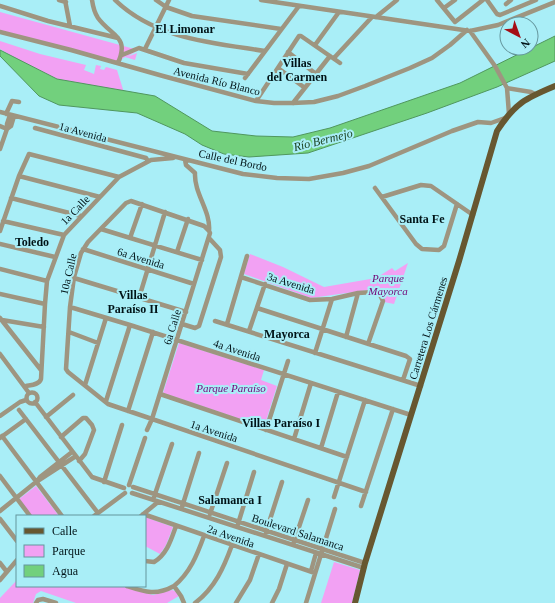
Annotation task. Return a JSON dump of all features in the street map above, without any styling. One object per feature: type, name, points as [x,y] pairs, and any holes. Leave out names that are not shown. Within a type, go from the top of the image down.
[{"type":"main road","name":"Carretera Los Cármenes","points":[[355,603],[364,566],[421,386],[498,131],[507,116],[516,106],[535,94],[555,86]]},
{"type":"street","points":[[59,0],[66,1],[70,26]]},
{"type":"street","points":[[92,0],[94,12],[120,40],[123,48],[122,55],[118,63]]},
{"type":"street","points":[[115,0],[140,20],[156,28],[188,39],[265,51]]},
{"type":"street","points":[[156,0],[166,7],[192,16],[281,30]]},
{"type":"street","points":[[145,49],[169,0]]},
{"type":"street","points":[[261,0],[468,31],[498,25],[555,2]]},
{"type":"street","points":[[293,103],[316,74],[332,57],[374,17],[398,0]]},
{"type":"street","points":[[437,0],[455,22],[483,0]]},
{"type":"street","points":[[444,8],[455,0]]},
{"type":"street","points":[[487,0],[499,15],[536,0]]},
{"type":"street","points":[[506,4],[511,0]]},
{"type":"street","points":[[0,6],[48,21],[118,38]]},
{"type":"street","points":[[122,55],[140,48],[184,63],[247,76],[299,6]]},
{"type":"street","points":[[315,45],[339,12]]},
{"type":"street","points":[[468,31],[495,66],[506,86],[507,116]]},
{"type":"street","name":"Avenida Río Blanco","points":[[0,32],[256,100],[274,103],[293,103],[314,102],[338,96],[410,68],[432,58],[468,31]]},
{"type":"street","points":[[256,100],[299,36],[302,36],[340,63]]},
{"type":"street","points":[[288,52],[316,74]]},
{"type":"street","points":[[278,68],[305,88]]},
{"type":"street","points":[[506,86],[535,94]]},
{"type":"street","points":[[0,149],[7,128],[11,126],[10,115],[12,101],[19,102]]},
{"type":"street","name":"Calle del Bordo","points":[[0,112],[185,160],[250,175],[309,179],[343,173],[369,166],[452,131],[478,122],[491,123],[507,116]]},
{"type":"street","points":[[491,123],[498,131]]},
{"type":"street","points":[[0,126],[7,128]]},
{"type":"street","name":"1a Avenida","points":[[34,128],[146,158],[148,161]]},
{"type":"street","points":[[0,231],[19,176],[29,154],[119,177]]},
{"type":"street","name":"1a Calle","points":[[41,370],[48,281],[55,257],[64,235],[119,177],[148,161],[176,157]]},
{"type":"street","name":"6a Calle","points":[[147,430],[152,419],[209,238],[210,225],[194,180],[195,173],[186,165],[185,160]]},
{"type":"street","points":[[19,176],[100,197]]},
{"type":"street","points":[[382,197],[421,185],[431,186],[473,215]]},
{"type":"street","points":[[375,188],[422,249],[442,249],[457,204]]},
{"type":"street","points":[[11,198],[81,216]]},
{"type":"street","name":"10a Calle","points":[[66,370],[70,307],[74,278],[83,249],[129,201],[142,204]]},
{"type":"street","points":[[130,238],[142,204],[188,219],[204,226],[209,230]]},
{"type":"street","points":[[138,298],[165,212]]},
{"type":"street","points":[[177,252],[188,219]]},
{"type":"street","points":[[3,221],[64,235]]},
{"type":"street","points":[[101,229],[202,260]]},
{"type":"street","points":[[182,324],[195,328],[199,326],[221,257],[220,250],[209,238]]},
{"type":"street","points":[[0,244],[55,257]]},
{"type":"street","name":"6a Avenida","points":[[83,249],[194,284]]},
{"type":"street","points":[[227,324],[247,256]]},
{"type":"street","points":[[0,269],[48,281]]},
{"type":"street","name":"3a Avenida","points":[[241,277],[310,300],[332,299],[358,293],[376,293],[380,295],[382,301],[368,344]]},
{"type":"street","points":[[74,278],[186,312]]},
{"type":"street","points":[[249,331],[265,284]]},
{"type":"street","points":[[346,337],[358,293]]},
{"type":"street","points":[[0,294],[45,304]]},
{"type":"street","points":[[315,353],[332,299]]},
{"type":"street","name":"4a Avenida","points":[[70,307],[412,415]]},
{"type":"street","points":[[257,308],[408,357],[410,359],[402,380]]},
{"type":"street","points":[[85,384],[106,318]]},
{"type":"street","points":[[1,319],[44,327]]},
{"type":"street","points":[[1,319],[41,370],[40,382],[26,386]]},
{"type":"street","points":[[215,320],[421,386]]},
{"type":"street","points":[[106,402],[130,325]]},
{"type":"street","points":[[69,332],[98,343]]},
{"type":"street","points":[[128,411],[153,332]]},
{"type":"street","points":[[0,354],[26,386],[29,393],[26,400]]},
{"type":"street","points":[[266,430],[288,361]]},
{"type":"street","name":"1a Avenida","points":[[66,370],[70,375],[85,384],[108,404],[366,492]]},
{"type":"street","points":[[294,439],[311,383]]},
{"type":"street","points":[[321,448],[338,392]]},
{"type":"street","points":[[29,393],[34,393],[36,395],[37,399],[35,402]]},
{"type":"street","points":[[160,394],[347,456]]},
{"type":"street","points":[[46,417],[73,395]]},
{"type":"street","points":[[0,416],[20,402],[26,400],[30,403],[35,402]]},
{"type":"street","points":[[334,497],[365,400]]},
{"type":"street","points":[[35,402],[92,477],[128,494],[132,493],[133,491],[131,486],[145,438]]},
{"type":"street","points":[[362,506],[393,409]]},
{"type":"street","points":[[19,410],[61,464],[96,515],[124,491],[126,486],[131,486]]},
{"type":"street","points":[[0,510],[36,482],[40,477],[61,464],[85,454],[94,430],[86,418],[83,418],[62,437]]},
{"type":"street","points":[[26,419],[1,437],[61,515]]},
{"type":"street","points":[[104,482],[122,425]]},
{"type":"street","points":[[141,515],[156,501],[155,495],[172,444]]},
{"type":"street","points":[[61,464],[72,452]]},
{"type":"street","points":[[182,510],[199,453]]},
{"type":"street","points":[[209,518],[228,463]]},
{"type":"street","points":[[237,527],[254,472]]},
{"type":"street","points":[[0,476],[29,515]]},
{"type":"street","points":[[265,536],[282,482]]},
{"type":"street","name":"Boulevard Salamanca","points":[[131,486],[267,531],[293,543]]},
{"type":"street","name":"Boulevard Salamanca","points":[[132,493],[182,510],[364,566]]},
{"type":"street","points":[[293,543],[308,500]]},
{"type":"street","points":[[306,603],[313,572],[335,509]]},
{"type":"street","name":"2a Avenida","points":[[146,517],[313,572]]},
{"type":"street","points":[[0,519],[16,540]]},
{"type":"street","points":[[146,561],[152,563],[156,561],[168,548],[176,526]]},
{"type":"street","points":[[130,587],[152,593],[165,591],[174,586],[184,577],[195,561],[204,536]]},
{"type":"street","points":[[195,603],[208,591],[218,578],[232,545]]},
{"type":"street","points":[[313,572],[317,567],[320,552]]},
{"type":"street","points":[[236,603],[250,580],[259,554]]},
{"type":"street","points":[[0,580],[16,561]]},
{"type":"street","points":[[0,563],[7,572]]},
{"type":"street","points":[[272,603],[279,589],[287,564]]},
{"type":"street","points":[[174,586],[184,603]]},
{"type":"street","points":[[37,601],[42,599],[56,603]]},
{"type":"green space","points":[[0,12],[138,50],[127,57],[137,53],[135,60],[125,57],[119,64],[0,31]]},
{"type":"green space","points":[[0,41],[40,54],[86,65],[84,70],[94,74],[96,65],[101,66],[100,69],[104,70],[106,67],[117,70],[126,99],[41,79],[15,58],[0,49]]},
{"type":"green space","name":"Parque Mayorca","points":[[250,254],[283,267],[324,287],[376,278],[392,268],[395,271],[408,263],[394,304],[384,302],[383,295],[381,293],[371,290],[311,298],[244,274]]},
{"type":"green space","name":"Parque Paraíso","points":[[179,343],[264,370],[261,380],[277,386],[264,427],[163,393]]},
{"type":"green space","points":[[36,486],[58,515],[31,515],[19,499]]},
{"type":"green space","points":[[146,517],[173,527],[166,545],[160,554],[146,547]]},
{"type":"green space","points":[[334,562],[360,570],[352,603],[321,603]]},
{"type":"green space","points":[[16,581],[16,587],[125,587],[153,595],[172,590],[179,596],[167,603],[76,603],[41,591],[36,594],[33,603],[0,603],[0,598]]},
{"type":"water","name":"Río Bermejo","points":[[555,36],[555,61],[497,87],[427,113],[308,153],[249,157],[224,154],[202,145],[185,134],[137,113],[59,105],[39,96],[0,56],[0,50],[57,79],[155,96],[212,131],[256,136],[293,137],[330,128],[460,83],[515,56],[539,56],[539,44]]},
{"type":"district","name":"El Limonar","points":[[185,29]]},
{"type":"district","name":"Villas del Carmen","points":[[297,70]]},
{"type":"district","name":"Santa Fe","points":[[422,219]]},
{"type":"district","name":"Toledo","points":[[32,242]]},
{"type":"district","name":"Villas Paraíso II","points":[[133,302]]},
{"type":"district","name":"Mayorca","points":[[287,334]]},
{"type":"district","name":"Villas Paraíso I","points":[[281,423]]},
{"type":"district","name":"Salamanca I","points":[[230,500]]}]
